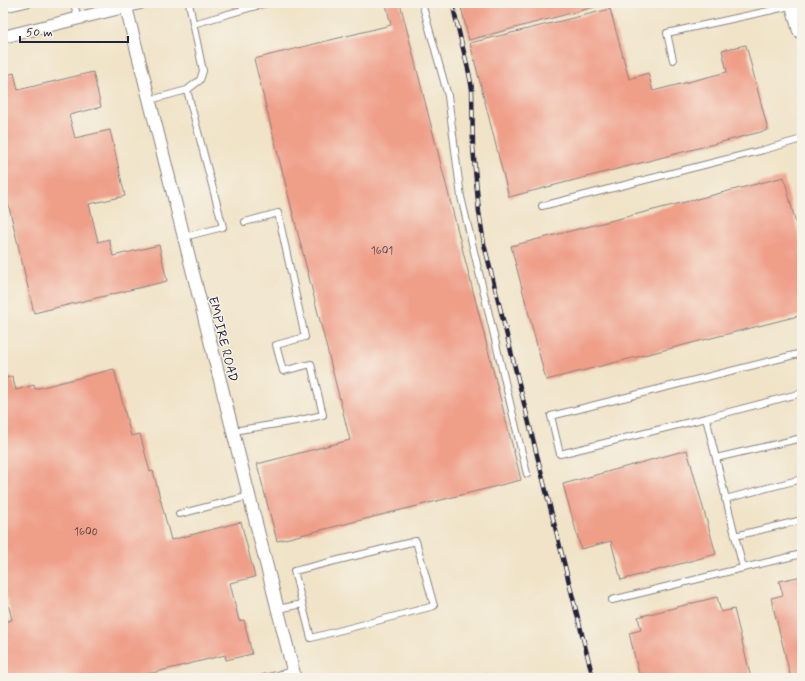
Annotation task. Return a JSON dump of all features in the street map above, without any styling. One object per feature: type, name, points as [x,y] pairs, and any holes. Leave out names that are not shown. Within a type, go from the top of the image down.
[{"type":"main road","points":[[796,4],[802,29]]},
{"type":"street","points":[[3,38],[140,3]]},
{"type":"street","name":"EMPIRE ROAD","points":[[126,6],[294,674]]},
{"type":"lane","points":[[3,9],[29,3]]},
{"type":"lane","points":[[74,3],[78,19]]},
{"type":"lane","points":[[150,100],[187,90],[200,80],[203,72],[189,3]]},
{"type":"lane","points":[[193,24],[267,3]]},
{"type":"lane","points":[[422,3],[448,96],[461,197],[527,474]]},
{"type":"lane","points":[[673,60],[667,33],[796,4]]},
{"type":"lane","points":[[184,238],[223,227],[187,90]]},
{"type":"lane","points":[[542,206],[802,140]]},
{"type":"lane","points":[[233,431],[296,421],[323,414],[311,364],[283,371],[276,345],[305,337],[278,213],[245,222]]},
{"type":"lane","points":[[802,353],[551,416],[560,454],[802,393]]},
{"type":"lane","points":[[706,418],[743,568]]},
{"type":"lane","points":[[716,458],[802,438]]},
{"type":"lane","points":[[725,499],[802,480]]},
{"type":"lane","points":[[179,514],[250,496]]},
{"type":"lane","points":[[735,536],[802,520]]},
{"type":"lane","points":[[416,541],[434,606],[311,638],[302,604],[294,571],[416,541]]},
{"type":"lane","points":[[612,600],[802,554]]},
{"type":"lane","points":[[278,609],[302,604]]},
{"type":"lane","points":[[264,678],[294,674]]},
{"type":"lane","points":[[478,678],[487,678]]},
{"type":"building","points":[[400,3],[521,480],[277,541],[257,464],[350,440],[254,59],[391,25],[386,4]]},
{"type":"building","points":[[460,3],[598,3],[598,6],[469,40]]},
{"type":"building","points":[[610,9],[629,79],[648,73],[653,91],[727,72],[722,50],[746,45],[768,130],[509,197],[470,43]]},
{"type":"building","points":[[93,72],[101,107],[69,115],[75,138],[110,130],[125,196],[89,204],[98,242],[109,239],[113,256],[159,245],[167,281],[34,313],[3,181],[3,76],[14,73],[18,90]]},
{"type":"building","points":[[784,177],[802,248],[802,315],[546,380],[511,246]]},
{"type":"building","points":[[114,369],[131,436],[140,434],[150,472],[153,471],[171,540],[241,522],[255,577],[230,583],[239,621],[244,620],[252,654],[226,660],[225,655],[132,678],[7,678],[3,660],[3,622],[12,620],[3,582],[3,379],[12,376],[16,390],[34,385],[35,389]]},
{"type":"building","points":[[687,450],[716,554],[621,580],[611,541],[581,549],[563,484]]},
{"type":"building","points":[[802,576],[802,678],[791,678],[771,598],[783,595],[779,581]]},
{"type":"building","points":[[717,597],[721,612],[734,609],[751,678],[640,678],[629,633],[641,630],[638,617]]},
{"type":"railway","points":[[452,3],[472,89],[473,147],[479,212],[484,244],[593,678]]}]
